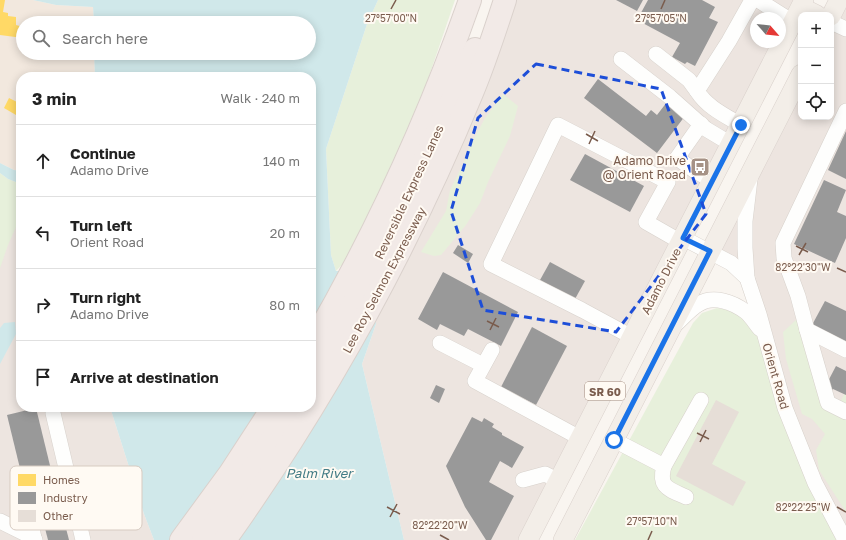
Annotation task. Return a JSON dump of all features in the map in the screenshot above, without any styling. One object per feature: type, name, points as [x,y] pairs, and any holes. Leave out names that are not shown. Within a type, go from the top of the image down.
[{"type":"highway","points":[[316,336],[359,258],[396,183],[421,127],[470,0]]},
{"type":"highway","name":"Reversible Express Lanes","points":[[316,369],[352,307],[384,245],[420,170],[496,0]]},
{"type":"highway","name":"Lee Roy Selmon Expressway","points":[[316,404],[363,322],[396,260],[432,185],[473,91],[505,0]]},
{"type":"highway","points":[[181,540],[234,467],[270,412]]},
{"type":"highway","points":[[203,540],[254,467],[290,412]]},
{"type":"highway","name":"Lee Roy Selmon Expressway","points":[[225,540],[281,459],[311,412]]},
{"type":"main road","points":[[833,12],[839,0]]},
{"type":"main road","name":"Adamo Drive","points":[[528,540],[712,180],[804,11]]},
{"type":"main road","name":"SR 60","points":[[563,540],[798,80]]},
{"type":"street","points":[[697,91],[752,0]]},
{"type":"street","points":[[758,0],[804,11]]},
{"type":"street","points":[[834,23],[846,29]]},
{"type":"street","points":[[656,54],[689,80],[704,101],[713,109],[741,125]]},
{"type":"street","points":[[621,59],[670,97],[700,124],[731,144]]},
{"type":"street","points":[[846,110],[782,242],[784,258],[798,296],[828,403],[846,412]]},
{"type":"street","points":[[700,124],[677,158],[695,171],[712,180]]},
{"type":"street","points":[[632,337],[491,264],[558,125],[668,182],[646,222],[682,240],[710,251],[731,263],[747,278]]},
{"type":"street","name":"Orient Road","points":[[752,170],[745,220],[747,278],[785,408],[815,483],[845,540]]},
{"type":"street","points":[[671,328],[699,303],[711,300],[722,300],[733,304],[746,312],[764,335]]},
{"type":"street","points":[[807,330],[846,350]]},
{"type":"street","points":[[440,344],[483,365]]},
{"type":"street","points":[[492,350],[475,380],[580,438]]},
{"type":"street","points":[[686,497],[669,489],[664,484],[661,476],[664,466],[700,400]]},
{"type":"street","points":[[53,414],[65,466]]},
{"type":"street","points":[[614,440],[664,466]]},
{"type":"street","points":[[523,480],[545,474],[559,480]]},
{"type":"street","points":[[0,521],[10,526]]},
{"type":"street","points":[[17,530],[34,539]]},
{"type":"street","points":[[81,530],[83,540]]},
{"type":"highlighted area","points":[[536,64],[661,89],[706,214],[616,332],[483,310],[451,211],[478,118]]},
{"type":"shaded area","points":[[0,0],[33,0],[56,5],[93,7],[94,16],[16,16],[16,60],[94,60],[95,72],[16,72],[16,170],[0,163]]},
{"type":"shaded area","points":[[506,0],[804,0],[786,35],[786,12],[750,12],[750,48],[779,48],[525,540],[404,540],[362,364],[376,324],[374,307]]},
{"type":"shaded area","points":[[846,0],[846,538],[789,412],[745,272],[716,251],[798,92],[798,120],[834,120],[834,23]]},
{"type":"shaded area","points":[[16,203],[16,412],[112,412],[129,466],[10,466],[10,530],[142,530],[142,508],[154,540],[0,540],[0,222]]},
{"type":"green space","points":[[378,0],[455,0],[412,126],[353,253],[336,271],[331,255],[326,149],[367,24]]},
{"type":"green space","points":[[503,94],[518,106],[510,136],[488,182],[480,203],[466,225],[441,255],[434,256],[421,252],[446,211],[450,190],[464,162],[469,148],[485,118]]},
{"type":"green space","points":[[0,173],[8,179],[16,182],[16,227],[0,268]]},
{"type":"green space","points":[[717,308],[734,311],[756,325],[841,540],[575,540],[693,323],[702,313]]},
{"type":"green space","points":[[797,319],[820,386],[839,405],[846,390],[846,512],[819,470],[816,450],[825,434],[812,419],[802,414],[786,359],[783,332]]},
{"type":"water","name":"Palm River","points":[[33,0],[378,0],[367,24],[326,149],[331,255],[336,271],[361,270],[372,295],[376,324],[362,364],[404,540],[154,540],[142,508],[142,466],[129,466],[112,412],[316,412],[316,72],[95,72],[94,60],[316,60],[316,16],[94,16],[93,7],[56,5]]},
{"type":"water","points":[[0,163],[16,170],[16,182],[8,179],[0,173]]},
{"type":"water","points":[[15,322],[16,334],[0,364],[0,328],[4,323]]},
{"type":"building: Homes","points":[[0,0],[5,0],[3,12],[8,13],[8,16],[16,17],[16,37],[0,35]]},
{"type":"building: Homes","points":[[9,98],[16,102],[16,115],[4,108]]},
{"type":"building: Industry","points":[[616,0],[643,0],[637,11]]},
{"type":"building: Industry","points":[[648,0],[702,0],[715,7],[709,18],[718,22],[695,66],[687,62],[685,64],[672,57],[680,43],[637,20]]},
{"type":"building: Industry","points":[[598,79],[646,116],[651,110],[657,115],[667,102],[685,116],[657,153],[584,98]]},
{"type":"building: Industry","points":[[846,131],[846,179],[828,170]]},
{"type":"building: Industry","points":[[585,154],[644,186],[630,212],[570,180]]},
{"type":"building: Industry","points":[[824,180],[846,190],[837,212],[846,216],[846,238],[835,263],[794,244]]},
{"type":"building: Industry","points":[[458,245],[473,254],[468,263],[453,253]]},
{"type":"building: Industry","points":[[550,262],[585,281],[575,299],[540,280]]},
{"type":"building: Industry","points":[[443,272],[518,312],[501,346],[468,329],[464,336],[440,324],[437,330],[418,319]]},
{"type":"building: Industry","points":[[825,301],[846,311],[846,342],[812,325]]},
{"type":"building: Industry","points":[[532,327],[567,346],[536,405],[501,387]]},
{"type":"building: Industry","points":[[836,366],[846,371],[846,395],[828,388],[826,385]]},
{"type":"building: Industry","points":[[436,385],[445,389],[439,403],[430,398]]},
{"type":"building: Industry","points":[[19,412],[37,412],[50,466],[19,466],[7,415]]},
{"type":"building: Industry","points":[[472,417],[482,422],[484,418],[494,424],[492,427],[502,433],[502,435],[524,447],[512,468],[500,461],[489,482],[514,496],[491,540],[486,540],[465,507],[446,466]]},
{"type":"building: Industry","points":[[45,530],[66,530],[69,540],[48,540]]},
{"type":"building: Other","points":[[716,400],[739,412],[712,464],[746,482],[733,506],[676,476]]},
{"type":"place","name":"Adamo Drive @ Orient Road","points":[[700,167]]},
{"type":"route","points":[[614,440],[710,251],[683,238],[741,125]]}]
